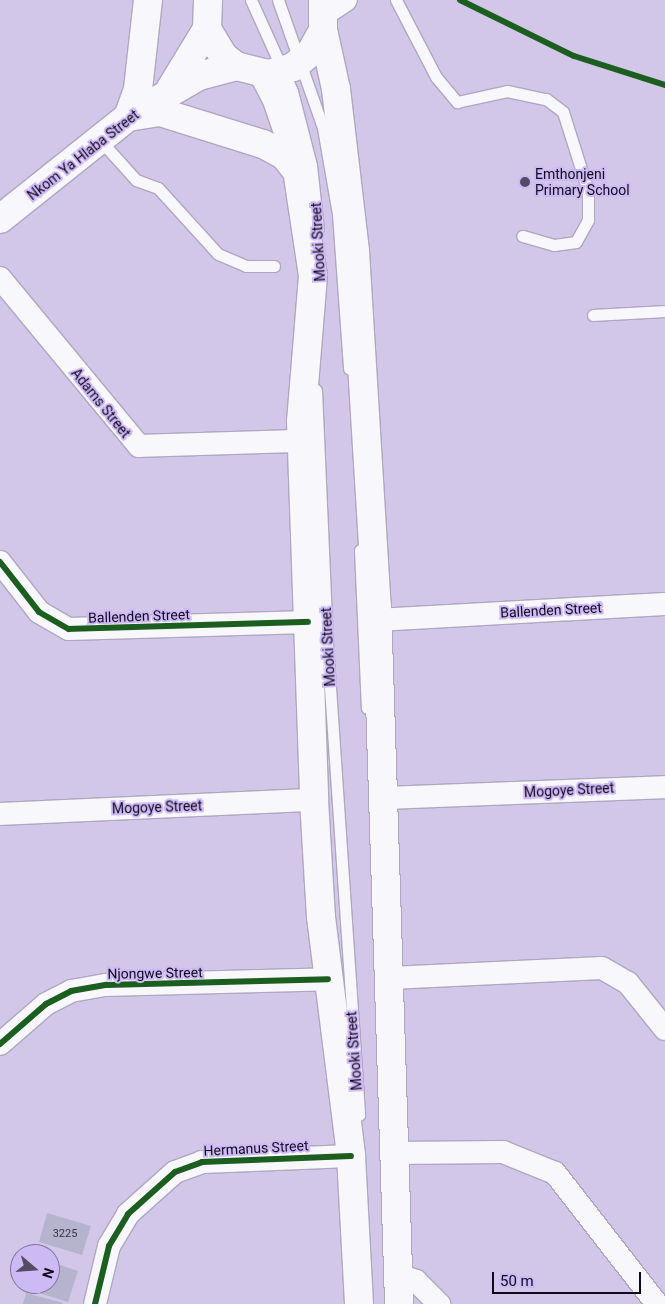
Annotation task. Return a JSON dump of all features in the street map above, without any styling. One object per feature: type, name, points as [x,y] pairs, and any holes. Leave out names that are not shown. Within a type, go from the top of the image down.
[{"type":"main road","points":[[148,0],[138,89],[128,117],[160,112],[263,144],[284,155],[300,176]]},
{"type":"main road","points":[[208,0],[207,29],[223,56],[236,66],[282,69],[329,11]]},
{"type":"main road","points":[[329,11],[336,89],[356,251],[377,620],[399,1304]]},
{"type":"main road","name":"Nkom Ya Hlaba Street","points":[[167,93],[207,29]]},
{"type":"main road","name":"Nkom Ya Hlaba Street","points":[[0,219],[128,117],[167,93],[213,70],[236,66]]},
{"type":"main road","name":"Mooki Street","points":[[282,69],[287,124],[300,176],[313,276],[301,441],[314,800],[328,979],[351,1156],[359,1304]]},
{"type":"street","name":"Adams Street","points":[[0,278],[138,446],[301,441]]},
{"type":"street","name":"Ballenden Street","points":[[0,562],[39,612],[68,628],[308,622]]},
{"type":"street","name":"Ballenden Street","points":[[377,620],[665,604]]},
{"type":"street","name":"Mogoye Street","points":[[384,798],[665,787]]},
{"type":"street","name":"Mogoye Street","points":[[0,814],[314,800]]},
{"type":"street","points":[[390,978],[602,968],[628,983],[665,1029]]},
{"type":"street","name":"Njongwe Street","points":[[0,1044],[46,1004],[71,991],[106,985],[328,979]]},
{"type":"street","points":[[395,1153],[504,1152],[555,1173],[657,1304]]},
{"type":"street","name":"Hermanus Street","points":[[95,1304],[109,1246],[128,1214],[175,1172],[202,1162],[351,1156]]},
{"type":"street","points":[[398,1275],[416,1281],[439,1304]]},
{"type":"lane","name":"Mooki Street","points":[[251,0],[282,69],[302,126],[317,208],[320,328],[316,386],[326,613],[369,1304]]},
{"type":"lane","name":"Mooki Street","points":[[278,0],[282,69],[323,128],[338,214],[358,501],[379,978],[387,1304]]},
{"type":"lane","points":[[396,0],[436,77],[457,102],[507,91],[546,99],[562,112],[588,192],[588,220],[576,242],[554,245],[522,236]]},
{"type":"lane","points":[[100,140],[136,180],[158,188],[218,254],[246,266],[274,266]]},
{"type":"lane","points":[[593,315],[665,311]]},
{"type":"building","points":[[47,1213],[91,1226],[82,1255],[60,1248],[60,1244],[39,1242]]},
{"type":"building","points":[[60,1265],[78,1271],[68,1302],[42,1294],[60,1294]]},
{"type":"building","points":[[26,1294],[63,1303],[62,1304],[23,1304]]},
{"type":"cycle path","points":[[460,0],[574,56],[665,85]]},
{"type":"cycle path","points":[[0,562],[39,612],[69,629],[308,622]]},
{"type":"cycle path","points":[[0,1044],[46,1004],[71,991],[106,985],[328,979]]},
{"type":"cycle path","points":[[95,1304],[109,1246],[128,1214],[175,1172],[202,1162],[351,1156]]},
{"type":"place","name":"Emthonjeni Primary School","points":[[525,182]]}]
